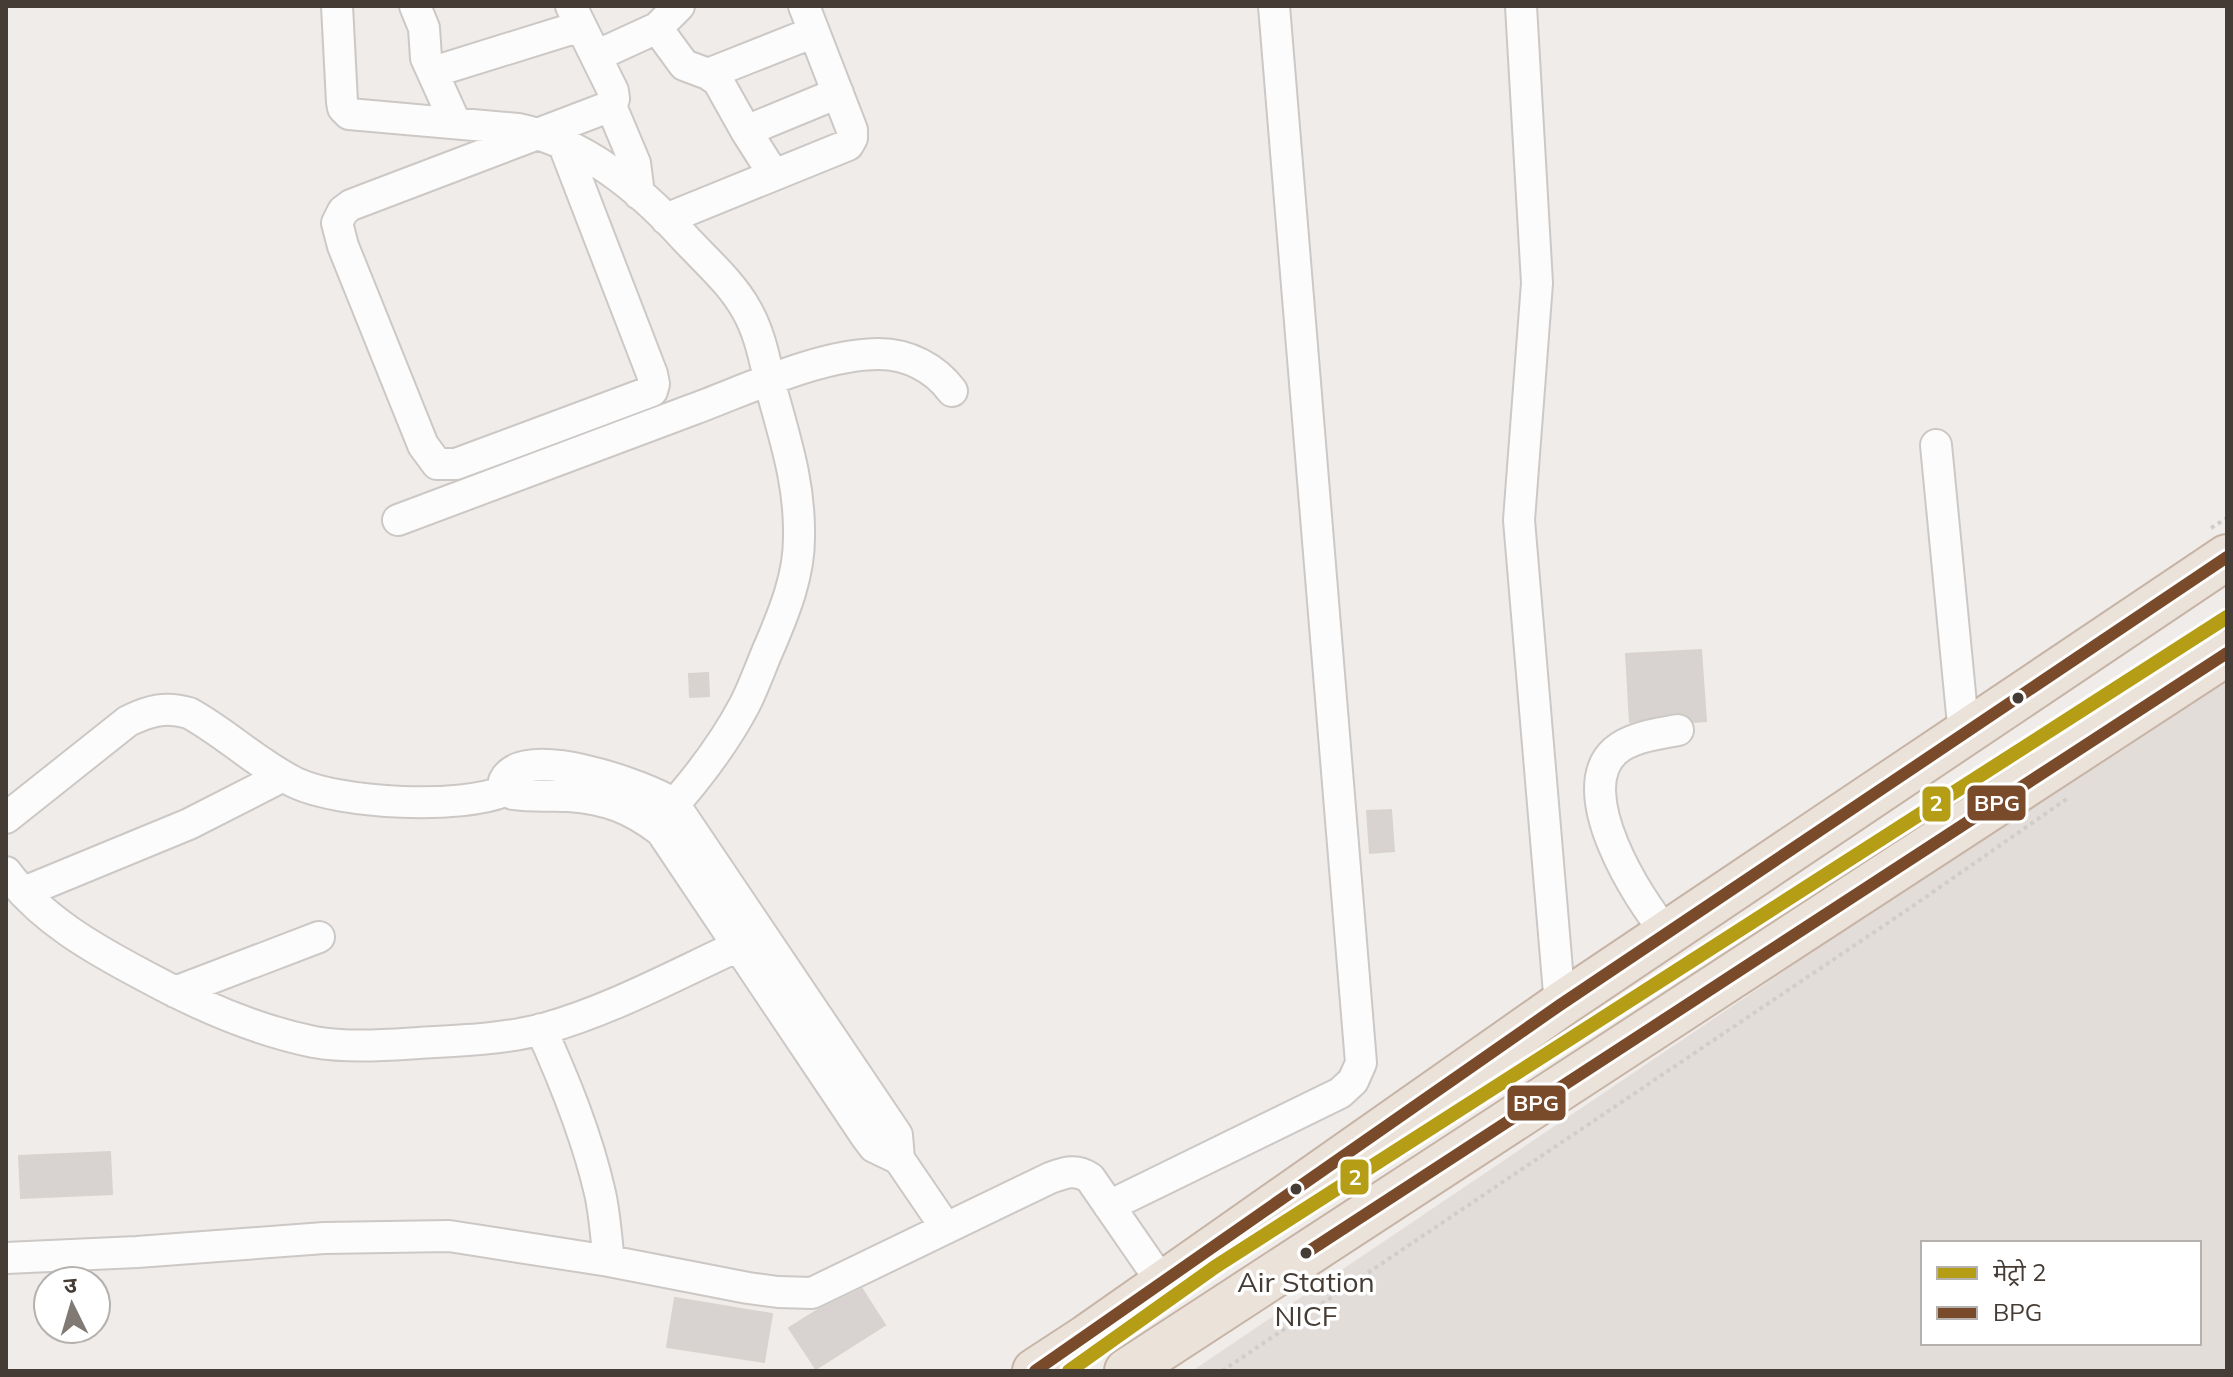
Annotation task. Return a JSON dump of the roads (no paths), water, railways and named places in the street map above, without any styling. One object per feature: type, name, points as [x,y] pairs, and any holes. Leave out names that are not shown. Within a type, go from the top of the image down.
[{"type":"highway","points":[[1035,1371],[1560,1005],[2226,558]]},
{"type":"highway","points":[[1127,1371],[2227,653]]},
{"type":"street","points":[[337,6],[342,102],[346,112],[518,129],[553,139],[602,164],[666,219],[743,304],[763,350],[798,491],[800,541],[795,574],[785,610],[744,705],[718,746],[664,815]]},
{"type":"street","points":[[415,6],[424,28],[425,51],[455,122]]},
{"type":"street","points":[[596,56],[657,28],[679,6]]},
{"type":"street","points":[[1109,1206],[1340,1093],[1353,1081],[1361,1063],[1274,6]]},
{"type":"street","points":[[1521,6],[1537,283],[1519,520],[1560,1005]]},
{"type":"street","points":[[433,72],[576,16],[613,91],[614,99],[611,106],[553,139],[351,205],[338,218],[336,228],[417,431],[437,464],[456,464],[652,391],[652,374],[553,139]]},
{"type":"street","points":[[666,219],[848,145],[852,138],[852,130],[809,19],[708,74]]},
{"type":"street","points":[[657,28],[684,65],[718,81],[774,175]]},
{"type":"street","points":[[746,131],[838,93]]},
{"type":"street","points":[[611,106],[635,163],[639,194]]},
{"type":"street","points":[[398,520],[770,379],[849,357],[883,354],[919,363],[943,379],[952,391]]},
{"type":"street","points":[[1936,445],[1964,735]]},
{"type":"street","points":[[6,818],[128,721],[146,712],[162,709],[175,709],[202,720],[283,776],[313,789],[413,802],[478,799],[507,790],[504,781],[510,771],[550,765],[622,780],[658,793],[674,847],[738,946],[874,1147],[899,1159]]},
{"type":"street","points":[[1667,933],[1654,919],[1611,843],[1602,808],[1601,776],[1606,762],[1615,751],[1631,742],[1678,730]]},
{"type":"street","points":[[15,882],[189,824],[283,776]]},
{"type":"street","points":[[664,815],[897,1135],[899,1159],[946,1228]]},
{"type":"street","points":[[15,882],[82,941],[175,992],[218,1013],[315,1042],[350,1045],[489,1039],[541,1029],[601,1009],[738,946]]},
{"type":"street","points":[[175,992],[319,937]]},
{"type":"street","points":[[541,1029],[570,1096],[592,1160],[601,1196],[609,1261]]},
{"type":"street","points":[[6,1258],[449,1236],[609,1261],[763,1290],[812,1293],[1068,1171],[1082,1172],[1090,1178],[1150,1265],[1166,1281]]},
{"type":"metro line","name":"2","points":[[1069,1371],[1215,1267],[2227,617]]},
{"type":"place","name":"Air Station NICF","points":[[1306,1253]]}]
